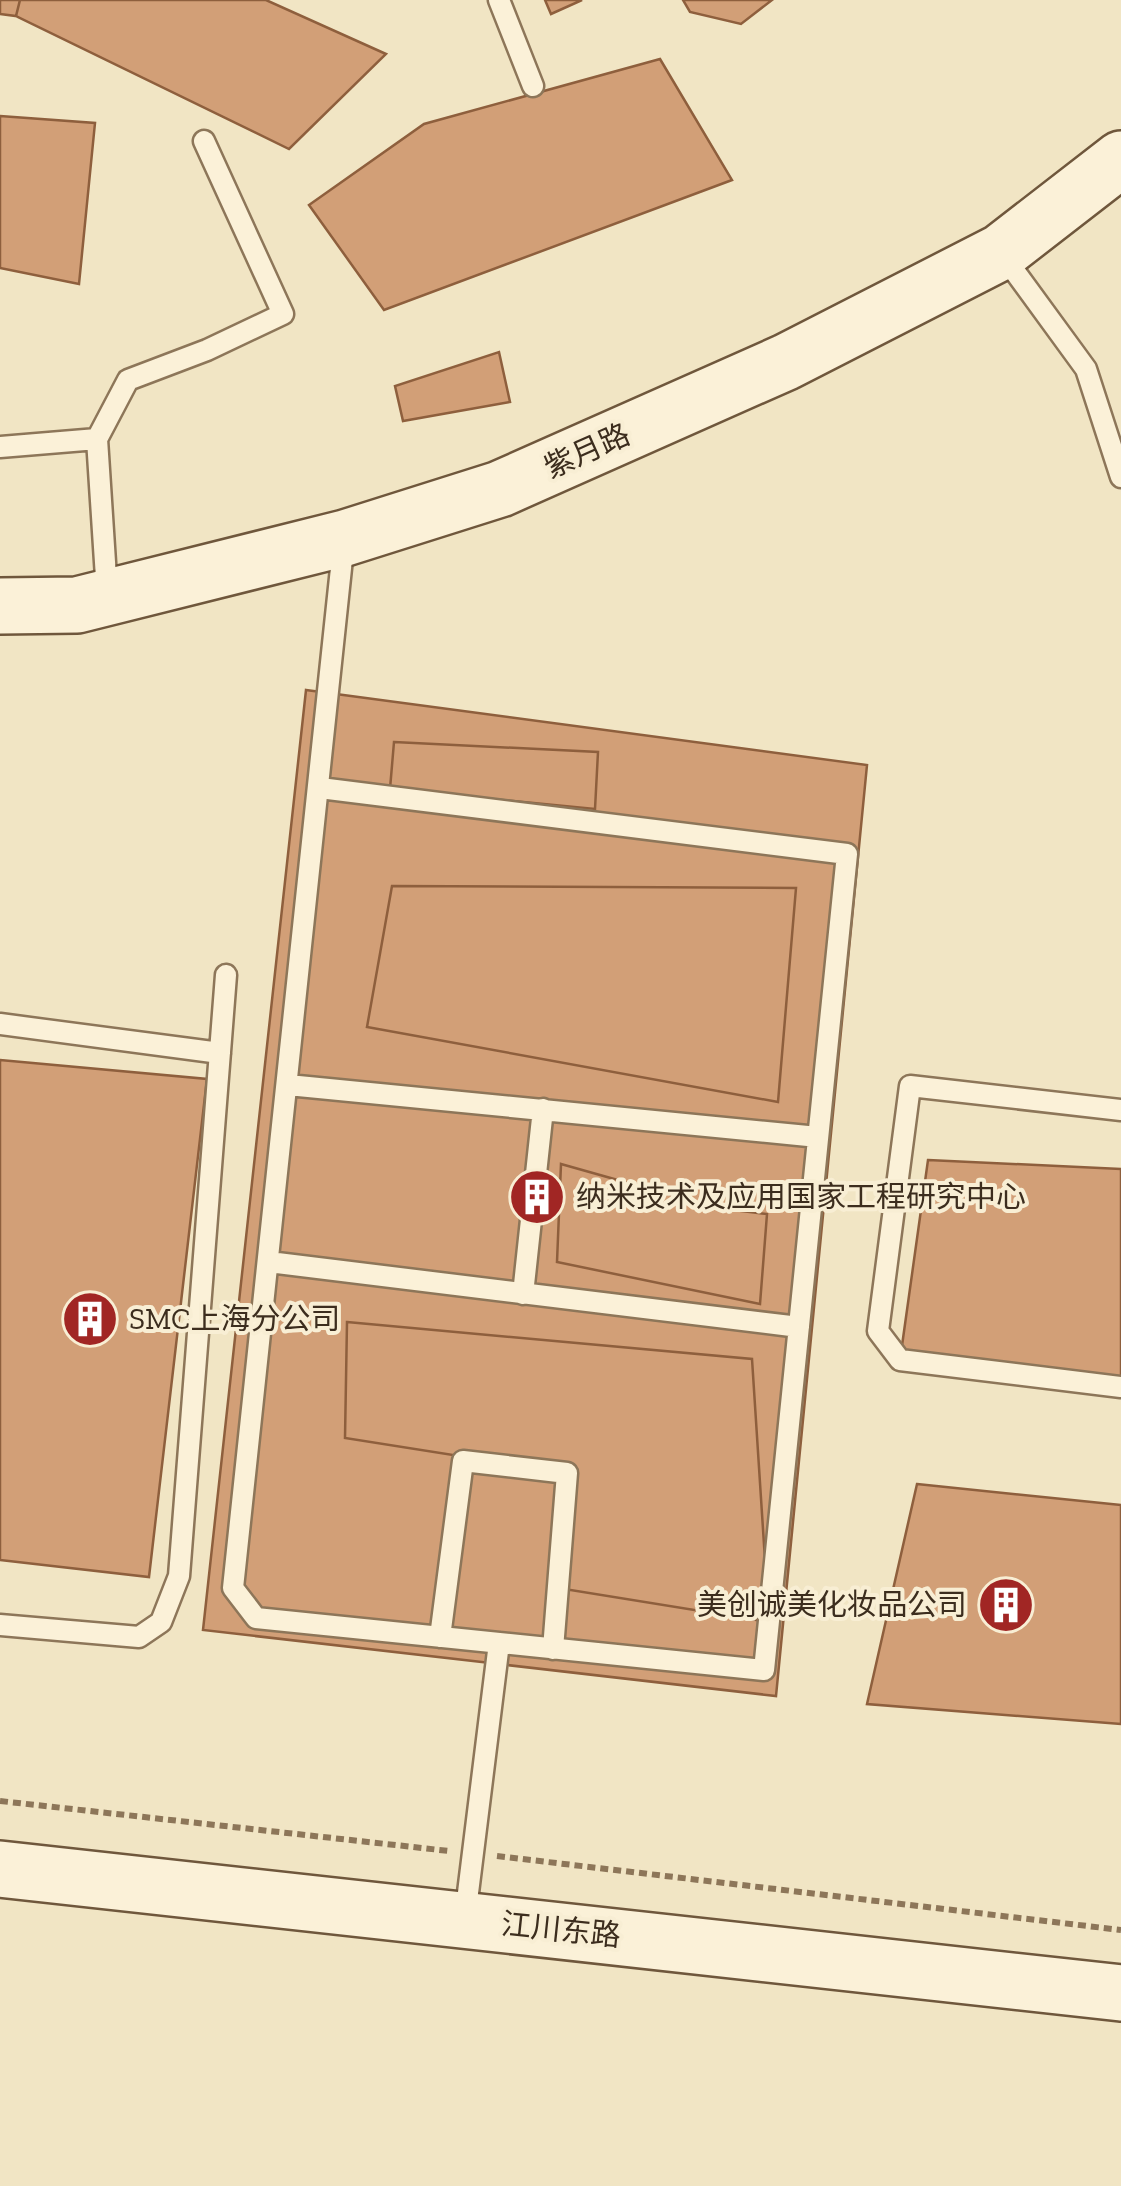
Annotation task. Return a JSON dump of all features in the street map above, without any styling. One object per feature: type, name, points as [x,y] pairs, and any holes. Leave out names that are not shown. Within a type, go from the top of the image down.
[{"type":"street","name":"紫月路","points":[[0,606],[77,604],[345,538],[500,490],[786,362],[1001,252],[1121,159]]},
{"type":"street","name":"江川东路","points":[[0,1869],[1121,1993]]},
{"type":"lane","points":[[498,0],[533,86]]},
{"type":"lane","points":[[107,595],[97,439],[128,380],[207,350],[283,314],[204,141]]},
{"type":"lane","points":[[1001,252],[1086,369],[1121,478]]},
{"type":"lane","points":[[0,447],[97,439]]},
{"type":"lane","points":[[320,788],[846,854],[764,1670],[256,1618],[234,1588],[345,538]]},
{"type":"lane","points":[[0,1625],[139,1637],[161,1622],[178,1576],[226,976]]},
{"type":"lane","points":[[0,1024],[220,1054]]},
{"type":"lane","points":[[288,1084],[818,1136]]},
{"type":"lane","points":[[1121,1110],[910,1086],[878,1331],[900,1360],[1121,1387]]},
{"type":"lane","points":[[524,1294],[543,1110]]},
{"type":"lane","points":[[269,1262],[799,1327]]},
{"type":"lane","points":[[440,1638],[463,1461],[567,1474],[553,1649]]},
{"type":"lane","points":[[464,1919],[499,1643]]},
{"type":"path","points":[[0,1801],[1121,1930]]},
{"type":"building","points":[[0,0],[20,0],[16,16],[0,14]]},
{"type":"building","points":[[20,0],[266,0],[386,54],[289,149],[16,16]]},
{"type":"building","points":[[545,0],[582,0],[551,14]]},
{"type":"building","points":[[683,0],[772,0],[741,24],[690,12]]},
{"type":"building","points":[[660,59],[732,180],[384,310],[309,205],[424,124]]},
{"type":"building","points":[[0,116],[95,123],[79,284],[0,268]]},
{"type":"building","points":[[499,352],[510,402],[403,421],[395,386]]},
{"type":"building","name":"纳米技术及应用国家工程研究中心","points":[[306,690],[867,765],[776,1696],[203,1630]]},
{"type":"building","points":[[394,742],[598,752],[595,809],[390,789]]},
{"type":"building","points":[[392,886],[796,888],[778,1102],[367,1027]]},
{"type":"building","name":"SMC上海分公司","points":[[0,1060],[207,1079],[149,1577],[0,1560]]},
{"type":"building","points":[[928,1160],[1121,1169],[1121,1387],[900,1360]]},
{"type":"building","points":[[561,1164],[717,1208],[767,1214],[760,1304],[557,1262]]},
{"type":"building","points":[[347,1322],[752,1359],[769,1622],[558,1588],[567,1473],[345,1438]]},
{"type":"building","name":"美创诚美化妆品公司","points":[[917,1484],[1121,1505],[1121,1724],[867,1704]]},
{"type":"place","name":"纳米技术及应用国家工程研究中心","points":[[537,1197]]},
{"type":"place","name":"SMC上海分公司","points":[[90,1319]]},
{"type":"place","name":"美创诚美化妆品公司","points":[[1006,1605]]}]
